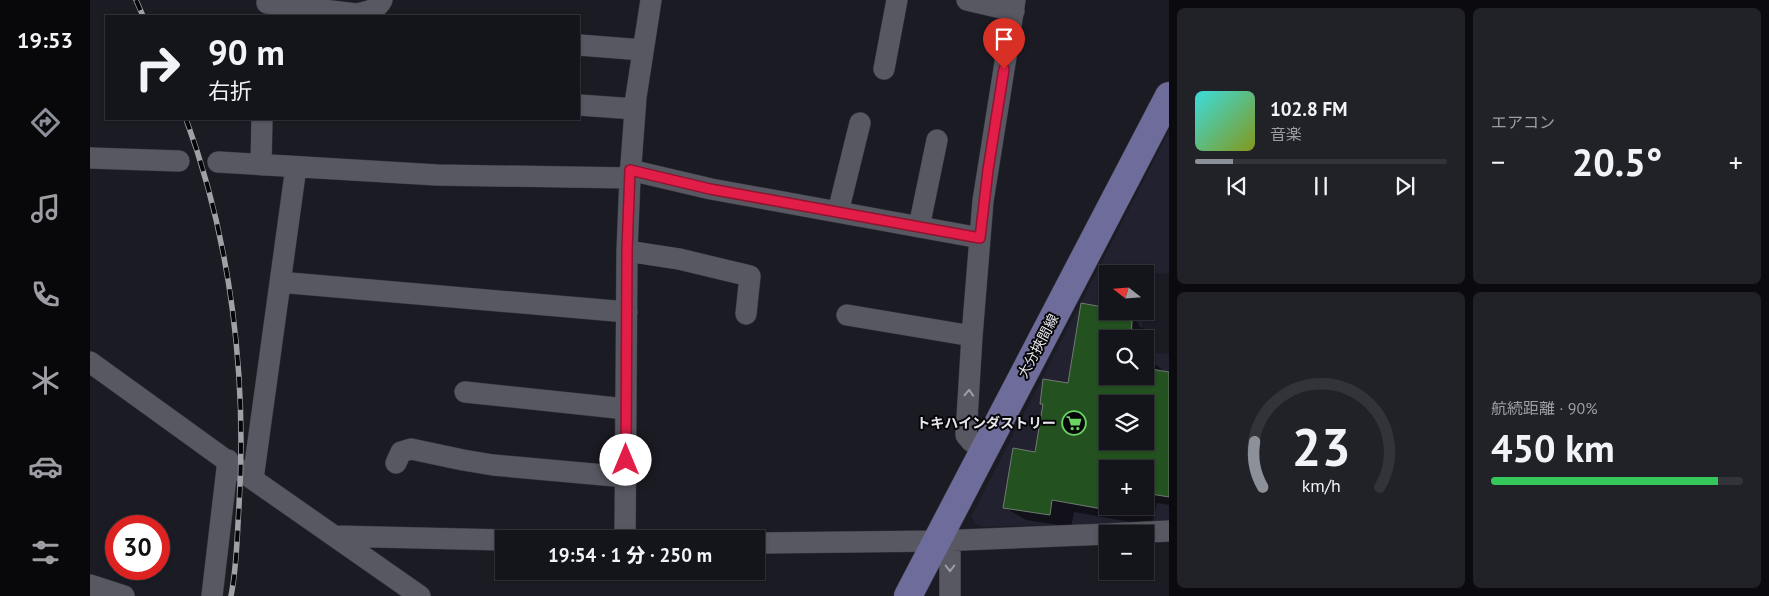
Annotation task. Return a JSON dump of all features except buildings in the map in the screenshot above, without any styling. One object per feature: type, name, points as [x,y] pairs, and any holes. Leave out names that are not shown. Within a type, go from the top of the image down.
[{"type":"main road","name":"大分挾間線","points":[[908,596],[943,540],[984,450],[1169,96]]},
{"type":"street","points":[[267,6],[356,14],[376,8],[382,0]]},
{"type":"street","points":[[626,530],[627,251],[630,174],[635,109],[652,0]]},
{"type":"street","points":[[884,69],[897,0]]},
{"type":"street","points":[[967,0],[1014,6],[988,170],[972,336],[966,434],[971,441],[984,450]]},
{"type":"street","points":[[580,45],[643,50]]},
{"type":"street","points":[[580,105],[635,109]]},
{"type":"street","points":[[261,165],[262,120]]},
{"type":"street","points":[[838,212],[860,122]]},
{"type":"street","points":[[919,227],[937,140]]},
{"type":"street","points":[[90,158],[179,161]]},
{"type":"street","points":[[218,162],[462,176],[630,174],[980,238]]},
{"type":"street","points":[[253,479],[296,167]]},
{"type":"street","points":[[627,251],[679,259],[750,276],[746,314]]},
{"type":"street","points":[[290,283],[627,312]]},
{"type":"street","points":[[847,315],[972,336]]},
{"type":"street","points":[[90,362],[420,596]]},
{"type":"street","points":[[464,392],[626,409]]},
{"type":"street","points":[[396,463],[401,452],[411,449],[493,465],[626,477]]},
{"type":"street","points":[[212,596],[228,460]]},
{"type":"street","points":[[1154,532],[1169,531]]},
{"type":"street","points":[[765,543],[943,540],[1099,534]]},
{"type":"street","points":[[335,536],[495,540]]},
{"type":"street","points":[[943,540],[950,596]]},
{"type":"street","points":[[90,585],[124,596]]},
{"type":"shaded area","points":[[1169,131],[1169,274],[1154,273],[1154,265],[1100,265]]},
{"type":"shaded area","points":[[1099,267],[1099,320],[1142,320],[1142,330],[1099,330],[1099,385],[1154,385],[1154,353],[1169,354],[1169,522],[983,527],[976,524],[971,517]]},
{"type":"railway","points":[[136,0],[143,15]]},
{"type":"railway","points":[[186,120],[202,165],[225,261],[238,359],[241,457],[236,551],[231,596]]},
{"type":"place","name":"トキハインダストリー","points":[[1074,423]]},
{"type":"route","points":[[626,460],[627,251],[630,170],[710,189],[980,238],[983,201],[1004,69]]}]
